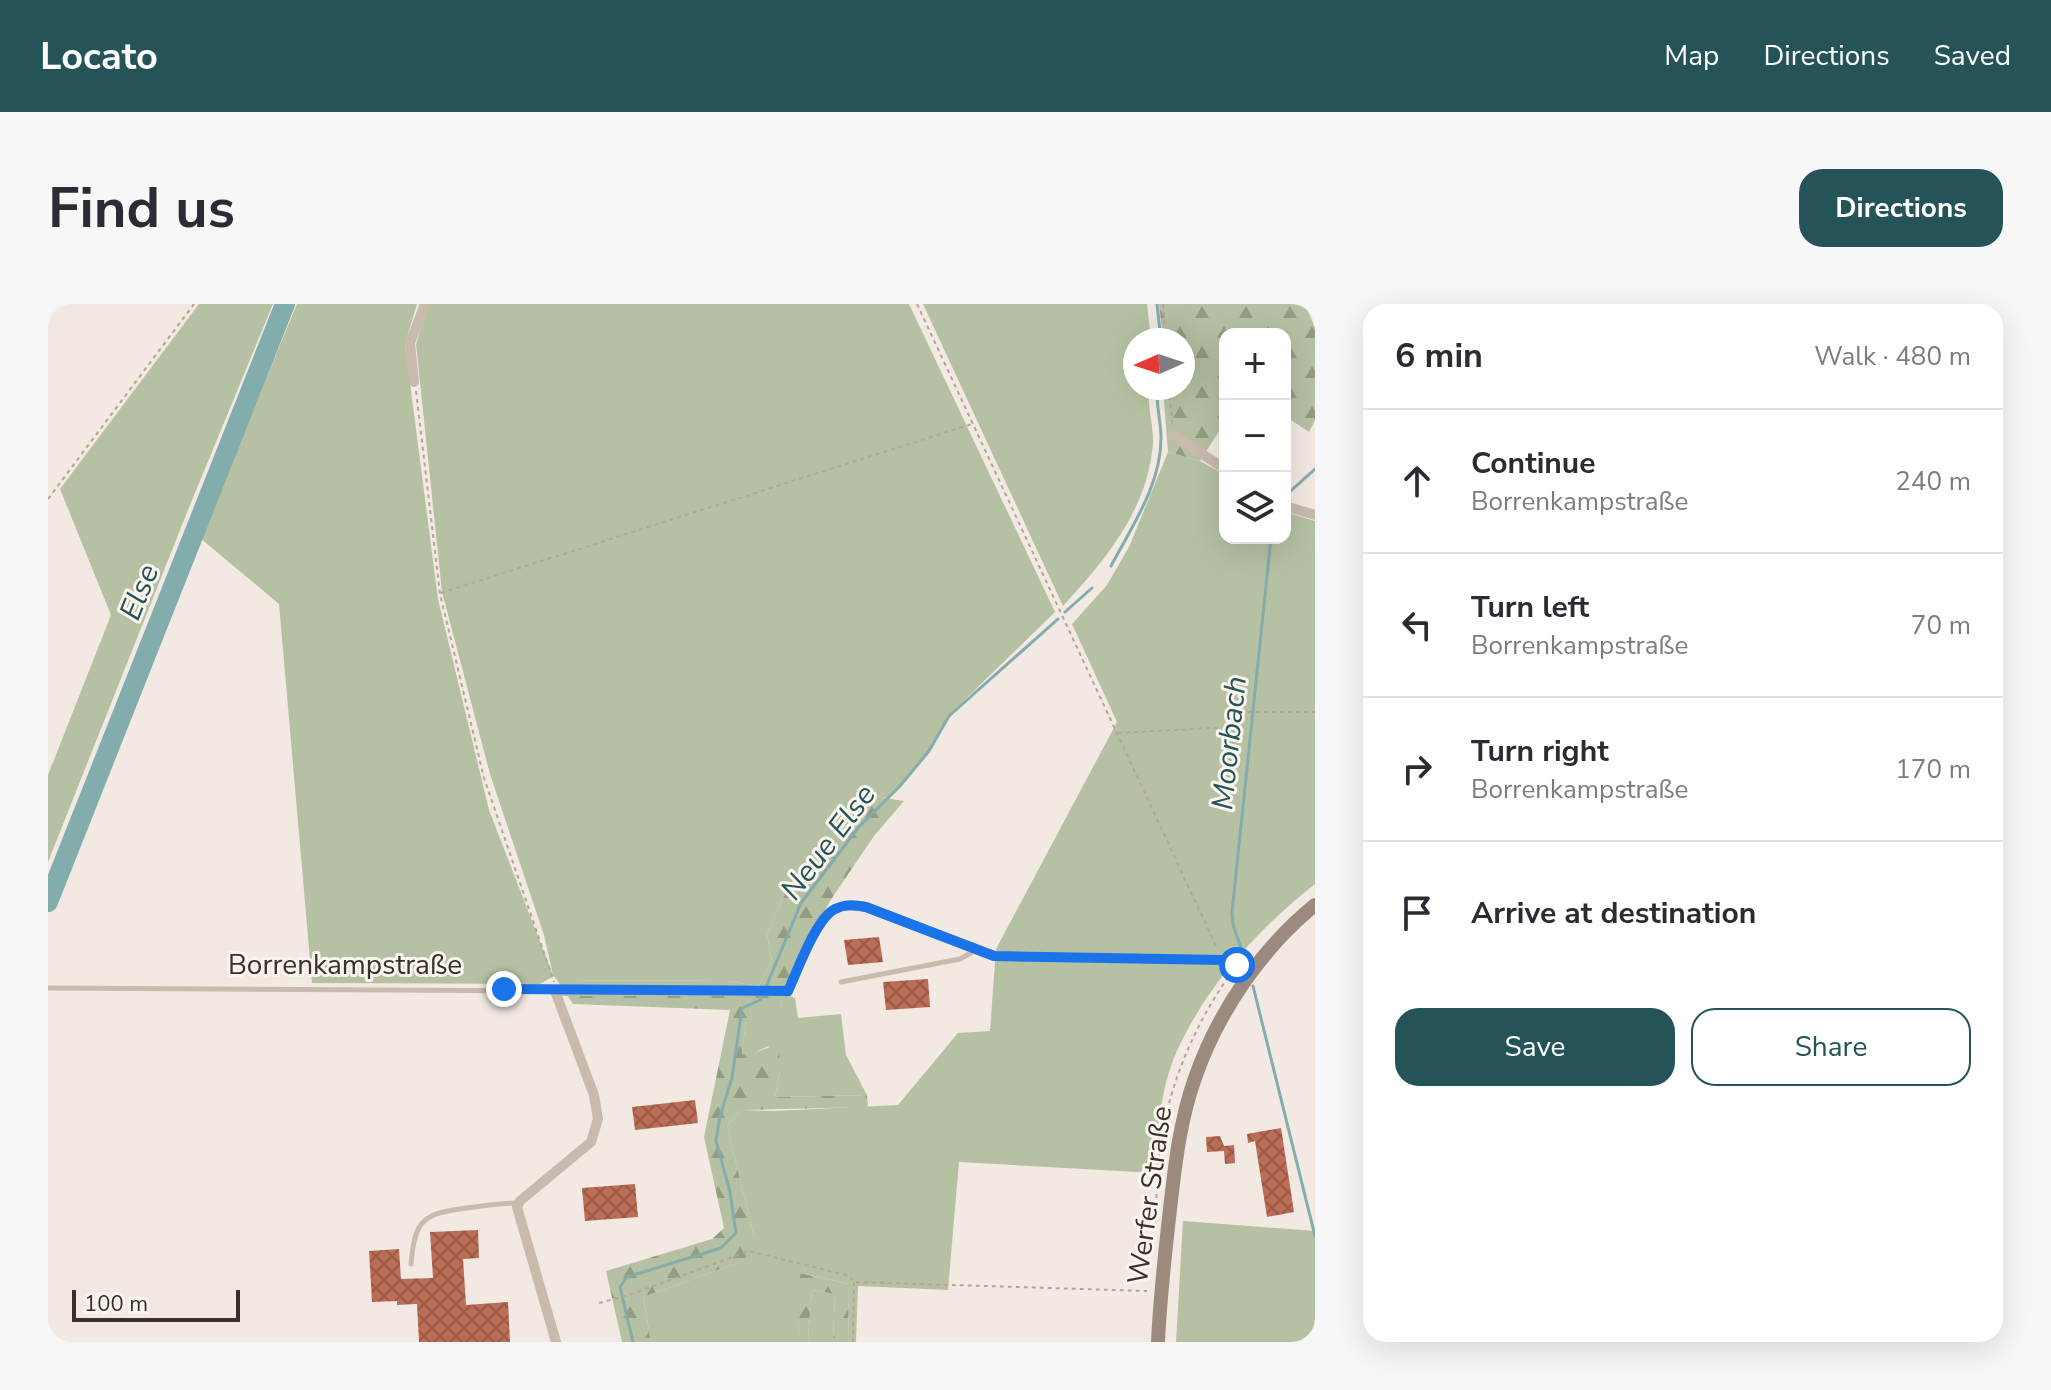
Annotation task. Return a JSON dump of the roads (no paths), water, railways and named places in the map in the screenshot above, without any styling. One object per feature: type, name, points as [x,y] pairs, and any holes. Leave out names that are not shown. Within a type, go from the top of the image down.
[{"type":"street","points":[[414,382],[410,343],[425,304]]},
{"type":"street","points":[[1173,435],[1219,465]]},
{"type":"street","points":[[1291,508],[1315,515]]},
{"type":"street","name":"Borrenkampstraße","points":[[555,991],[788,991],[819,927],[831,910],[849,904],[866,907],[994,956],[1223,960],[1252,971]]},
{"type":"street","name":"Werfer Straße","points":[[1158,1342],[1178,1142],[1195,1077],[1226,1010],[1252,971],[1299,918],[1315,905]]},
{"type":"street","points":[[555,991],[594,1095],[598,1119],[591,1142],[517,1207],[556,1342]]},
{"type":"lane","points":[[841,982],[960,959],[977,949]]},
{"type":"lane","name":"Borrenkampstraße","points":[[48,988],[555,991]]},
{"type":"lane","points":[[411,1264],[417,1230],[434,1213],[519,1203]]},
{"type":"waterway","name":"Else","points":[[48,902],[285,304]]},
{"type":"waterway","name":"Neue Else","points":[[1157,304],[1160,328]]},
{"type":"waterway","name":"Moorbach","points":[[1310,304],[1315,316]]},
{"type":"waterway","name":"Neue Else","points":[[1111,566],[1144,505],[1156,472],[1161,438],[1157,400]]},
{"type":"waterway","name":"Moorbach","points":[[1291,491],[1315,469]]},
{"type":"waterway","name":"Moorbach","points":[[1242,951],[1232,912],[1270,544]]},
{"type":"waterway","name":"Neue Else","points":[[1065,612],[1092,588]]},
{"type":"waterway","name":"Neue Else","points":[[766,987],[801,903],[858,828],[900,786],[929,751],[949,716],[1058,619]]},
{"type":"waterway","name":"Moorbach","points":[[1253,986],[1315,1236]]},
{"type":"waterway","name":"Neue Else","points":[[633,1342],[620,1287],[627,1277],[721,1248],[736,1233],[730,1192],[716,1141],[732,1078],[742,1008],[760,1000],[763,994]]}]
